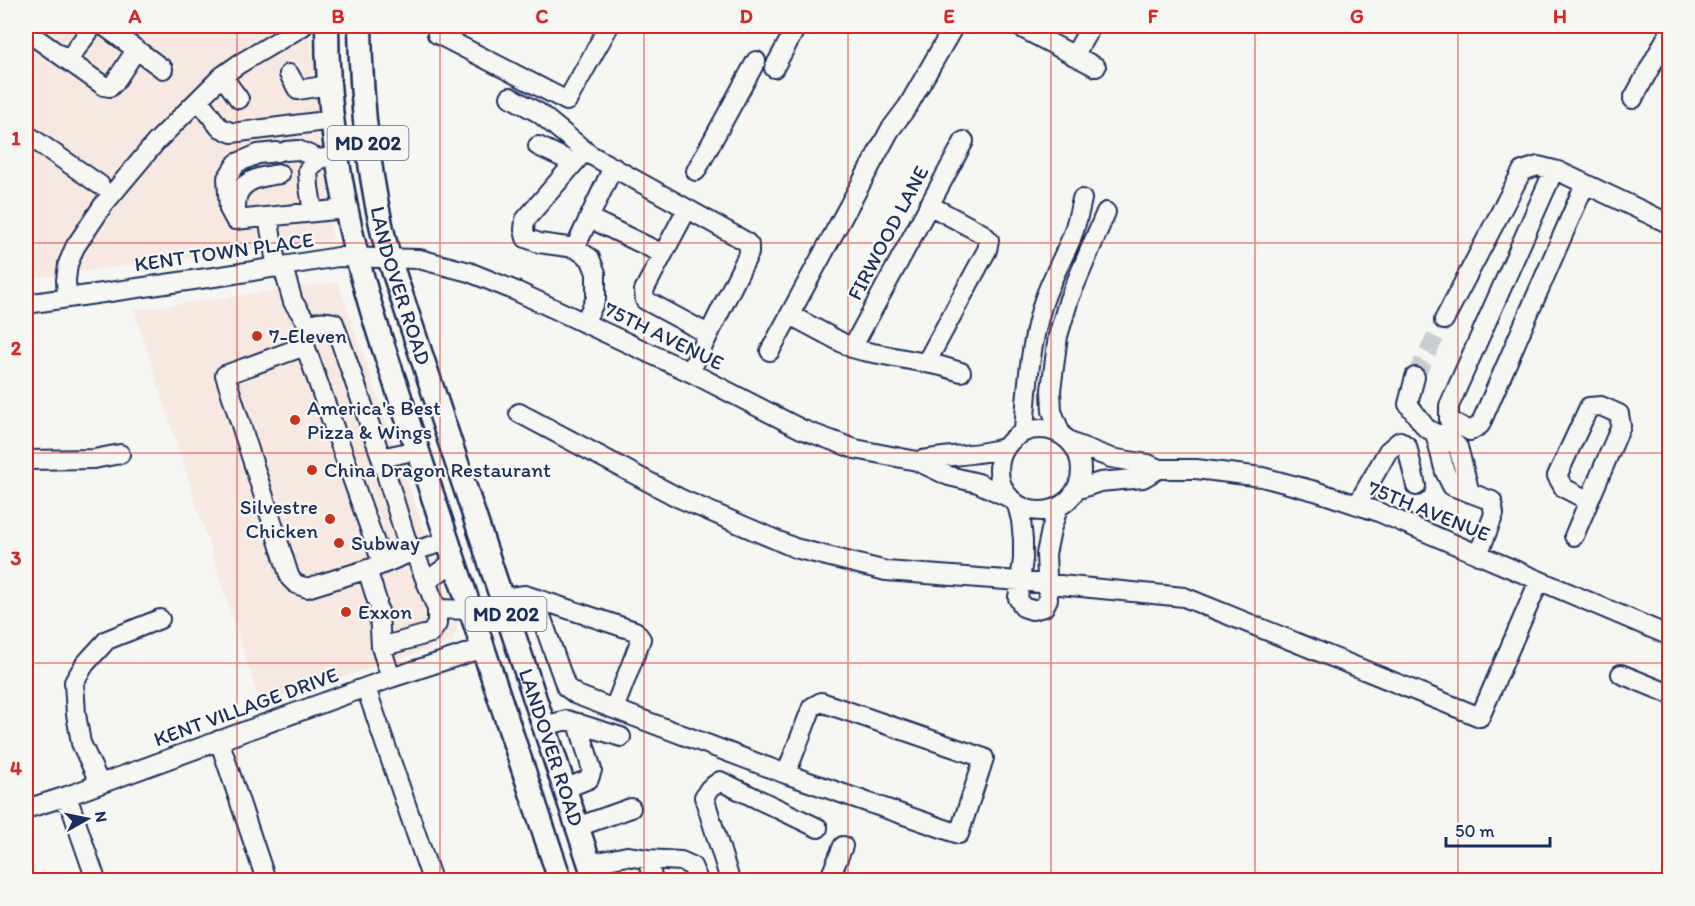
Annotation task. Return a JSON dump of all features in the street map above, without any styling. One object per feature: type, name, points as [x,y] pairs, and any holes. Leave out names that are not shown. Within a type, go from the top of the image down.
[{"type":"main road","name":"LANDOVER ROAD","points":[[327,26],[333,120],[321,162],[346,209],[356,258],[371,311],[560,880]]},
{"type":"main road","name":"LANDOVER ROAD","points":[[360,26],[368,146],[381,229],[592,872]]},
{"type":"street","points":[[68,60],[93,26],[96,26]]},
{"type":"street","points":[[101,26],[163,69]]},
{"type":"street","points":[[67,297],[68,264],[75,247],[104,204],[156,142],[222,76],[303,26]]},
{"type":"street","points":[[441,26],[437,34],[567,101],[609,26]]},
{"type":"street","points":[[774,68],[797,26]]},
{"type":"street","points":[[770,351],[890,130],[909,106],[954,26]]},
{"type":"street","points":[[1018,26],[1096,67]]},
{"type":"street","points":[[1074,56],[1090,26]]},
{"type":"street","points":[[26,31],[104,86],[110,87],[115,82],[136,50]]},
{"type":"street","points":[[1633,99],[1670,31]]},
{"type":"street","points":[[696,171],[756,61]]},
{"type":"street","points":[[289,74],[298,90],[329,85]]},
{"type":"street","points":[[222,76],[239,99]]},
{"type":"street","points":[[510,97],[539,113],[582,157]]},
{"type":"street","points":[[199,100],[219,127],[232,133],[333,120]]},
{"type":"street","points":[[26,134],[100,185]]},
{"type":"street","name":"FIRWOOD LANE","points":[[852,348],[964,141]]},
{"type":"street","points":[[538,146],[613,167],[749,244],[749,253],[690,372]]},
{"type":"street","points":[[235,220],[229,209],[227,178],[237,163],[258,154],[298,150],[321,162]]},
{"type":"street","points":[[582,157],[525,220],[524,230],[526,238],[539,243],[575,248],[590,258],[596,273],[596,299],[584,323]]},
{"type":"street","points":[[235,220],[237,195],[245,184],[261,177],[321,162]]},
{"type":"street","points":[[313,212],[309,187],[321,162]]},
{"type":"street","points":[[1444,320],[1522,171],[1538,166],[1554,170],[1670,224]]},
{"type":"street","points":[[575,248],[613,167]]},
{"type":"street","points":[[1554,170],[1449,406],[1449,420],[1470,430],[1480,425],[1585,184]]},
{"type":"street","points":[[1024,431],[1031,357],[1039,318],[1050,285],[1071,239],[1082,199]]},
{"type":"street","points":[[926,363],[987,250],[989,240],[983,234],[929,205]]},
{"type":"street","points":[[235,220],[346,209]]},
{"type":"street","points":[[687,209],[644,290],[645,300],[708,334]]},
{"type":"street","points":[[1013,502],[1027,510],[1048,511],[1065,503],[1076,490],[1081,478],[1078,454],[1066,438],[1052,411],[1052,375],[1058,336],[1069,299],[1106,212]]},
{"type":"street","points":[[268,217],[280,267],[293,302],[309,326]]},
{"type":"street","points":[[589,218],[663,254]]},
{"type":"street","name":"KENT TOWN PLACE","points":[[26,304],[339,257],[389,258]]},
{"type":"street","name":"75TH AVENUE","points":[[389,258],[419,259],[469,272],[516,291],[690,372],[801,429],[855,449],[917,461],[949,476],[978,483],[1013,502]]},
{"type":"street","points":[[790,315],[852,348],[961,372]]},
{"type":"street","points":[[381,647],[431,633],[437,624],[437,609],[414,550],[407,542],[380,454],[334,323],[323,320],[309,326],[302,337],[380,556],[372,567],[381,647],[391,678]]},
{"type":"street","points":[[305,346],[225,375],[290,578],[296,584],[307,588],[372,567],[414,550],[450,551]]},
{"type":"street","points":[[1415,377],[1408,404],[1426,428],[1434,433],[1446,435],[1458,447],[1470,493],[1492,501],[1494,514],[1478,555]]},
{"type":"street","points":[[1574,536],[1589,501],[1621,426],[1619,414],[1601,406],[1588,407],[1557,476],[1564,488],[1589,501]]},
{"type":"street","points":[[519,414],[679,498],[795,548],[885,571],[1184,597],[1480,717],[1539,581]]},
{"type":"street","points":[[1058,507],[1046,554],[1048,599],[1044,607],[1032,610],[1023,607],[1018,598],[1023,540],[1013,502],[1002,487],[998,474],[999,461],[1004,448],[1024,431],[1036,428],[1049,429],[1066,438]]},
{"type":"street","name":"75TH AVENUE","points":[[1066,438],[1111,458],[1148,464],[1159,469],[1196,469],[1262,477],[1315,491],[1376,512],[1670,636]]},
{"type":"street","points":[[1357,505],[1388,451],[1400,441],[1407,446],[1416,486]]},
{"type":"street","name":"75TH AVENUE","points":[[917,461],[986,453],[1004,448]]},
{"type":"street","points":[[380,454],[386,457],[417,450]]},
{"type":"street","points":[[26,460],[94,459],[120,454]]},
{"type":"street","name":"75TH AVENUE","points":[[1076,490],[1100,482],[1143,478],[1159,469]]},
{"type":"street","points":[[426,582],[450,551]]},
{"type":"street","points":[[501,598],[525,595],[635,631],[641,639],[614,709]]},
{"type":"street","points":[[536,599],[566,687],[577,695],[786,774],[959,834],[984,758],[821,702],[812,707],[786,774]]},
{"type":"street","points":[[437,609],[470,610]]},
{"type":"street","points":[[100,784],[81,743],[74,682],[85,664],[107,640],[160,619]]},
{"type":"street","name":"KENT VILLAGE DRIVE","points":[[26,809],[391,678],[483,648]]},
{"type":"street","points":[[1621,674],[1670,694]]},
{"type":"street","points":[[366,688],[432,880]]},
{"type":"street","points":[[544,726],[567,720],[621,737]]},
{"type":"street","points":[[564,789],[589,779],[592,770],[578,723]]},
{"type":"street","points":[[219,740],[266,880]]},
{"type":"street","points":[[730,880],[704,797],[709,789],[720,781],[818,828]]},
{"type":"street","points":[[67,796],[96,880]]},
{"type":"street","points":[[577,827],[631,808]]},
{"type":"street","points":[[829,880],[843,846]]},
{"type":"street","points":[[592,872],[627,856],[681,861],[692,866],[698,880]]},
{"type":"street","points":[[647,858],[653,880]]},
{"type":"shaded area","points":[[26,26],[310,26],[332,239],[26,279]]},
{"type":"shaded area","points":[[338,282],[458,628],[452,642],[260,703],[134,310]]},
{"type":"tunnel","points":[[1415,377],[1444,320]]},
{"type":"place","name":"7-Eleven","points":[[257,336]]},
{"type":"place","name":"America's Best Pizza & Wings","points":[[295,420]]},
{"type":"place","name":"China Dragon Restaurant","points":[[312,470]]},
{"type":"place","name":"Silvestre Chicken","points":[[330,519]]},
{"type":"place","name":"Subway","points":[[339,543]]},
{"type":"place","name":"Exxon","points":[[346,612]]}]
